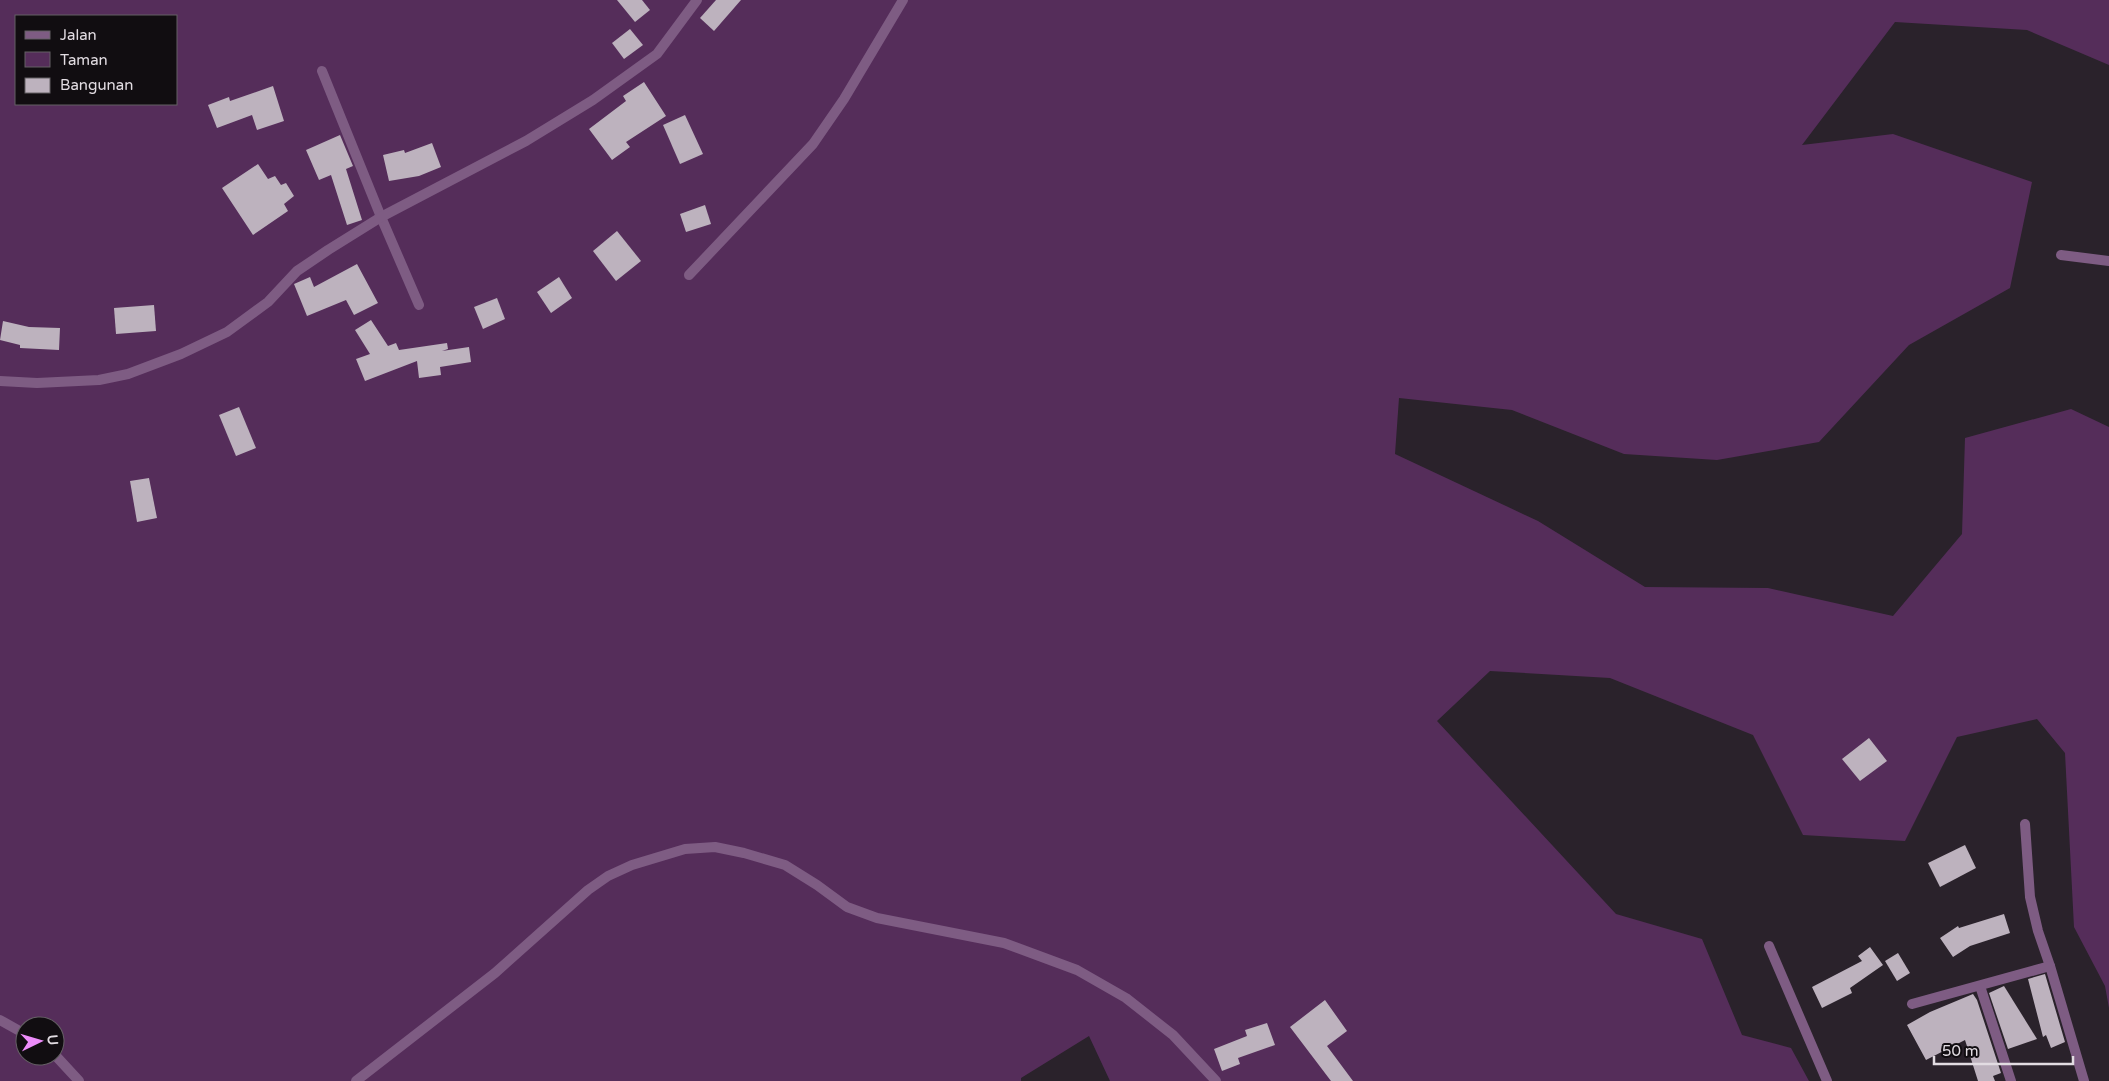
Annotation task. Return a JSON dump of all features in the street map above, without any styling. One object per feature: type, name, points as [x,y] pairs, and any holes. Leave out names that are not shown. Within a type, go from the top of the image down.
[{"type":"street","points":[[0,380],[37,383],[99,380],[128,374],[181,354],[227,332],[268,302],[297,271],[381,218],[526,140],[592,100],[657,54],[697,0]]},
{"type":"street","points":[[689,275],[813,144],[844,100],[903,0]]},
{"type":"street","points":[[322,71],[381,218],[419,305]]},
{"type":"street","points":[[2062,255],[2109,261]]},
{"type":"street","points":[[2025,824],[2030,897],[2038,931],[2084,1081]]},
{"type":"street","points":[[356,1081],[495,973],[588,890],[608,876],[632,865],[684,849],[716,847],[785,865],[817,885],[846,907],[877,918],[1004,943],[1077,970],[1126,998],[1173,1035],[1216,1081]]},
{"type":"street","points":[[1769,946],[1827,1081]]},
{"type":"street","points":[[1912,1004],[2050,966]]},
{"type":"street","points":[[1980,986],[2011,1081]]},
{"type":"street","points":[[0,1020],[15,1028]]},
{"type":"street","points":[[65,1066],[79,1081]]},
{"type":"green space","points":[[0,0],[2109,0],[2109,65],[2027,30],[1895,22],[1802,145],[1893,134],[2032,182],[2010,288],[1909,345],[1819,442],[1717,460],[1624,454],[1512,410],[1399,398],[1395,454],[1538,521],[1645,587],[1768,588],[1893,616],[1962,534],[1965,438],[2071,409],[2109,427],[2109,1008],[2105,986],[2074,927],[2065,753],[2037,719],[1957,737],[1905,841],[1803,835],[1753,735],[1610,678],[1490,671],[1437,721],[1616,914],[1702,939],[1742,1035],[1791,1048],[1809,1081],[1110,1081],[1089,1036],[1021,1078],[1021,1081],[0,1081]]},
{"type":"building","points":[[617,0],[642,0],[650,10],[635,22]]},
{"type":"building","points":[[716,0],[741,0],[714,31],[700,18]]},
{"type":"building","points":[[630,29],[643,45],[624,59],[612,43]]},
{"type":"building","points":[[644,82],[666,116],[626,142],[630,147],[612,160],[589,129],[626,101],[623,96]]},
{"type":"building","points":[[273,86],[284,121],[257,130],[252,115],[217,128],[208,105],[229,97],[230,101]]},
{"type":"building","points":[[685,115],[703,154],[680,164],[663,125]]},
{"type":"building","points":[[340,135],[353,166],[346,169],[362,220],[347,225],[331,175],[319,180],[306,150]]},
{"type":"building","points":[[432,143],[441,167],[419,176],[389,181],[383,155],[404,150],[405,153]]},
{"type":"building","points":[[258,164],[268,179],[275,176],[281,185],[286,183],[294,196],[284,204],[288,211],[253,235],[222,188]]},
{"type":"building","points":[[705,205],[711,224],[686,232],[680,214]]},
{"type":"building","points":[[617,231],[641,261],[616,281],[593,251]]},
{"type":"building","points":[[357,264],[378,303],[354,315],[346,300],[307,316],[294,284],[310,277],[314,287]]},
{"type":"building","points":[[559,277],[572,298],[551,313],[537,292]]},
{"type":"building","points":[[497,298],[505,319],[483,329],[474,307]]},
{"type":"building","points":[[154,305],[156,331],[116,334],[114,308]]},
{"type":"building","points":[[371,320],[388,346],[396,343],[399,350],[447,343],[448,349],[442,351],[469,347],[471,362],[440,367],[441,375],[419,378],[417,361],[365,381],[356,359],[370,354],[355,330]]},
{"type":"building","points":[[3,321],[29,327],[60,328],[59,350],[20,348],[20,345],[0,340]]},
{"type":"building","points":[[239,407],[256,448],[236,456],[219,415]]},
{"type":"building","points":[[149,478],[157,518],[137,522],[130,481]]},
{"type":"building","points":[[1869,738],[1887,761],[1860,781],[1842,759]]},
{"type":"building","points":[[1965,845],[1976,868],[1940,887],[1928,863]]},
{"type":"building","points":[[2004,914],[2010,933],[1970,946],[1953,957],[1940,938],[1958,926],[1959,928]]},
{"type":"building","points":[[1870,947],[1883,965],[1850,988],[1852,993],[1822,1008],[1812,987],[1862,961],[1858,956]]},
{"type":"building","points":[[1898,953],[1910,973],[1897,981],[1885,961]]},
{"type":"building","points":[[2045,974],[2065,1042],[2051,1048],[2046,1035],[2043,1037],[2028,979]]},
{"type":"building","points":[[2004,986],[2037,1039],[2008,1049],[1989,993]]},
{"type":"building","points":[[1973,994],[1977,1000],[2001,1073],[1993,1076],[1995,1081],[1978,1081],[1965,1040],[1926,1060],[1907,1025],[1930,1012]]},
{"type":"building","points":[[1325,1000],[1347,1031],[1327,1046],[1353,1081],[1331,1081],[1290,1027]]},
{"type":"building","points":[[1267,1023],[1275,1045],[1238,1058],[1240,1064],[1222,1071],[1214,1049],[1247,1036],[1245,1030]]}]
